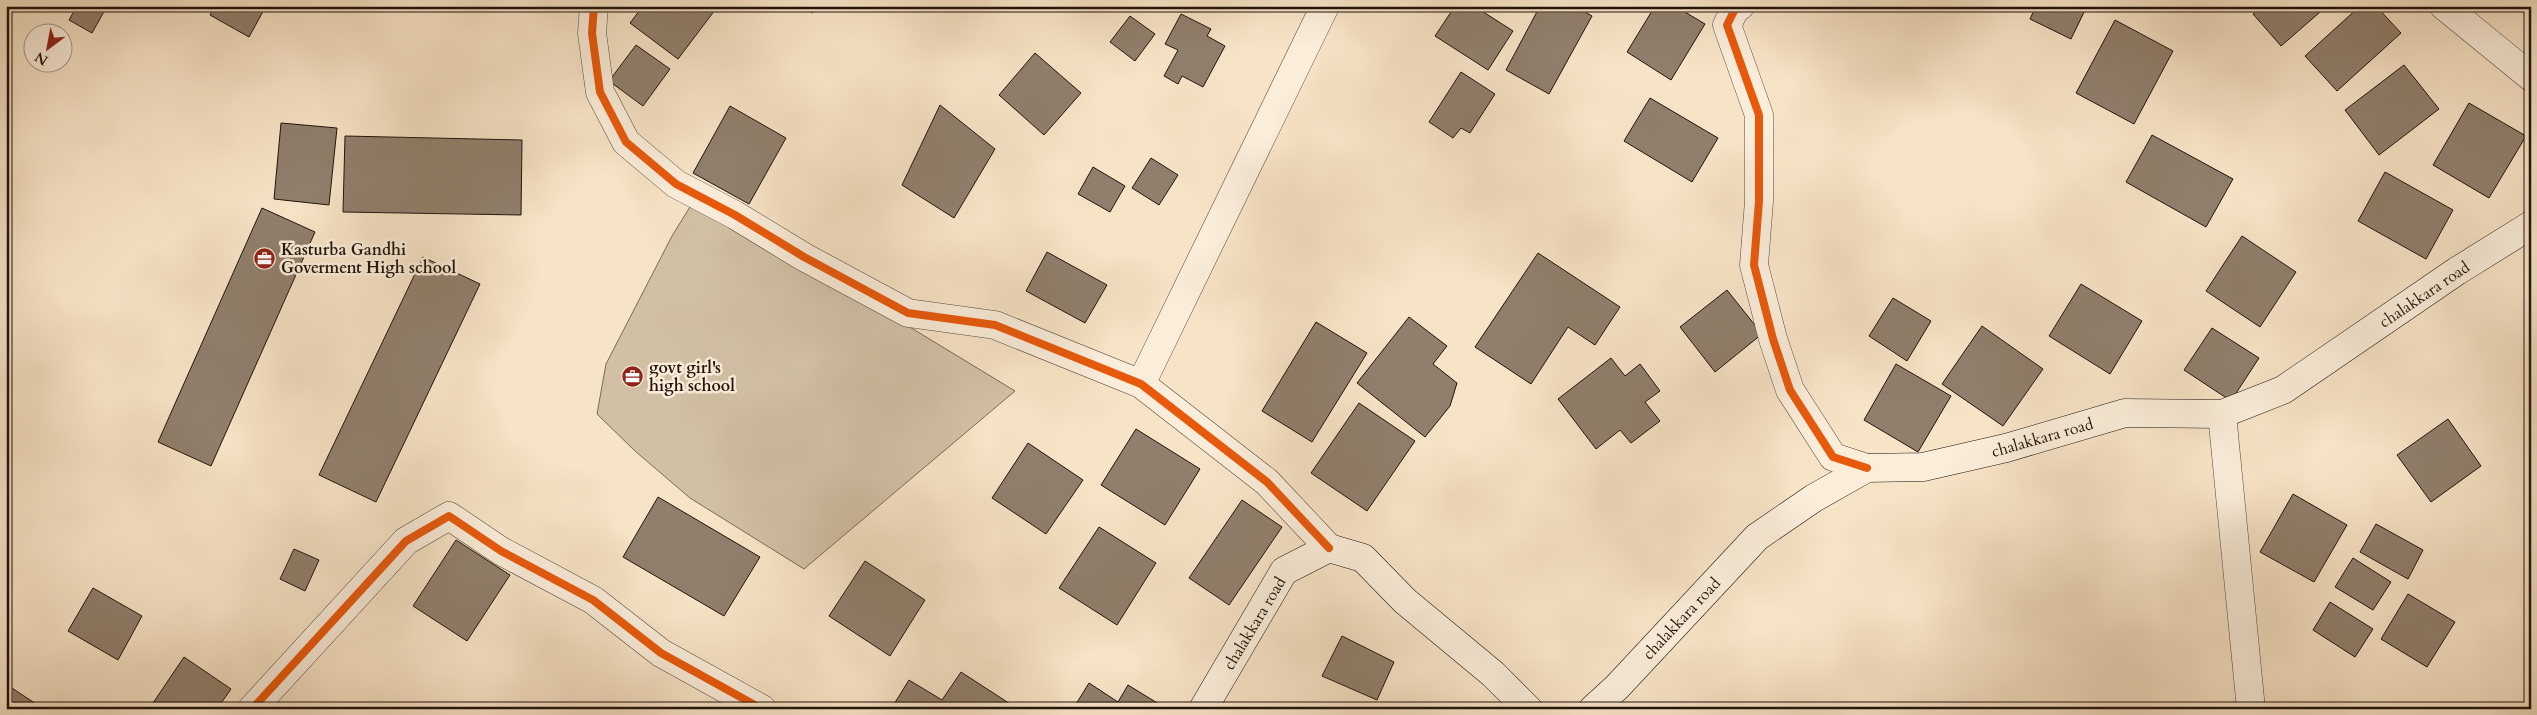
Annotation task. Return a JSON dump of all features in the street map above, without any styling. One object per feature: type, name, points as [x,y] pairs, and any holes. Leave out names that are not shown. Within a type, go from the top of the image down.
[{"type":"street","points":[[594,6],[592,33],[600,92],[626,142],[676,184],[735,215],[804,257],[908,313],[995,325],[1141,384],[1267,482],[1329,548],[1363,558],[1405,601],[1493,674],[1528,709]]},
{"type":"street","points":[[1141,384],[1325,6]]},
{"type":"street","points":[[1740,6],[1735,9],[1727,25],[1759,115],[1760,202],[1754,265],[1773,339],[1790,390],[1833,457],[1867,468]]},
{"type":"street","points":[[2444,6],[2531,77]]},
{"type":"street","name":"chalakkara road","points":[[1593,709],[1617,687],[1757,537],[1814,498],[1867,468],[1923,467],[2006,448],[2125,413],[2222,414],[2283,390],[2457,271],[2531,225]]},
{"type":"street","points":[[2222,414],[2251,709]]},
{"type":"street","points":[[252,709],[406,541],[449,516],[500,551],[593,600],[661,653],[762,709]]},
{"type":"street","name":"chalakkara road","points":[[1203,709],[1284,571],[1329,548]]},
{"type":"shaded area","points":[[693,202],[839,284],[1015,391],[804,569],[690,498],[635,451],[597,414],[606,364],[672,236]]},
{"type":"building","points":[[6,6],[13,6],[6,17]]},
{"type":"building","points":[[77,6],[106,8],[92,33],[69,20]]},
{"type":"building","points":[[215,6],[266,6],[249,37],[210,15]]},
{"type":"building","points":[[643,6],[718,6],[678,59],[630,23]]},
{"type":"building","points":[[803,6],[817,6],[812,13]]},
{"type":"building","points":[[1455,6],[1474,6],[1513,31],[1488,70],[1435,36]]},
{"type":"building","points":[[1540,6],[1575,6],[1592,16],[1549,94],[1506,70]]},
{"type":"building","points":[[1655,6],[1675,6],[1705,24],[1671,80],[1627,52]]},
{"type":"building","points":[[2036,6],[2087,6],[2071,39],[2030,19]]},
{"type":"building","points":[[2262,6],[2327,6],[2281,46],[2253,14]]},
{"type":"building","points":[[2360,6],[2376,6],[2401,33],[2337,91],[2305,56]]},
{"type":"building","points":[[1181,14],[1211,29],[1207,36],[1225,46],[1203,87],[1182,76],[1178,84],[1164,76],[1178,50],[1165,44]]},
{"type":"building","points":[[1130,16],[1155,34],[1135,61],[1110,42]]},
{"type":"building","points":[[2115,20],[2173,51],[2134,124],[2076,93]]},
{"type":"building","points":[[636,45],[670,69],[643,106],[609,81]]},
{"type":"building","points":[[1035,53],[1081,93],[1044,135],[999,95]]},
{"type":"building","points":[[2404,65],[2439,109],[2379,155],[2345,110]]},
{"type":"building","points":[[1461,72],[1495,94],[1470,133],[1461,128],[1453,138],[1429,122]]},
{"type":"building","points":[[6,93],[12,96],[6,106]]},
{"type":"building","points":[[1650,98],[1718,138],[1692,182],[1624,141]]},
{"type":"building","points":[[2469,103],[2526,136],[2489,198],[2433,165]]},
{"type":"building","points":[[940,105],[995,149],[954,218],[902,185]]},
{"type":"building","points":[[730,106],[786,138],[749,204],[693,173]]},
{"type":"building","points":[[281,123],[337,128],[329,205],[274,199]]},
{"type":"building","points":[[2152,135],[2233,179],[2206,227],[2126,182]]},
{"type":"building","points":[[345,136],[522,140],[521,215],[343,212]]},
{"type":"building","points":[[1151,158],[1178,175],[1159,205],[1132,188]]},
{"type":"building","points":[[1093,167],[1125,186],[1110,212],[1078,194]]},
{"type":"building","points":[[2385,172],[2453,210],[2426,259],[2358,221]]},
{"type":"building","points":[[262,208],[315,232],[211,466],[158,442]]},
{"type":"building","points":[[2242,236],[2296,272],[2260,327],[2206,291]]},
{"type":"building","points":[[1047,252],[1107,285],[1085,323],[1026,291]]},
{"type":"building","points":[[1538,253],[1620,307],[1595,345],[1568,327],[1531,384],[1475,347]]},
{"type":"building","points":[[423,257],[480,284],[376,502],[319,475]]},
{"type":"building","points":[[2081,284],[2142,321],[2110,374],[2049,336]]},
{"type":"building","points":[[1727,290],[1762,334],[1715,372],[1680,327]]},
{"type":"building","points":[[1893,298],[1931,321],[1907,361],[1869,336]]},
{"type":"building","points":[[1409,317],[1447,346],[1433,364],[1457,383],[1450,406],[1425,437],[1357,383]]},
{"type":"building","points":[[1316,322],[1367,353],[1312,442],[1262,411]]},
{"type":"building","points":[[1982,326],[2043,369],[2003,426],[1942,384]]},
{"type":"building","points":[[2212,328],[2259,358],[2231,401],[2184,370]]},
{"type":"building","points":[[1611,358],[1625,376],[1640,364],[1660,391],[1645,402],[1660,421],[1631,443],[1620,430],[1596,449],[1558,399]]},
{"type":"building","points":[[1896,364],[1951,396],[1918,452],[1864,420]]},
{"type":"building","points":[[1359,403],[1415,441],[1367,511],[1311,473]]},
{"type":"building","points":[[2448,419],[2481,466],[2431,502],[2397,455]]},
{"type":"building","points":[[1136,429],[1200,469],[1165,525],[1101,485]]},
{"type":"building","points":[[1028,443],[1083,480],[1046,534],[992,498]]},
{"type":"building","points":[[2293,494],[2347,525],[2314,582],[2260,552]]},
{"type":"building","points":[[658,497],[760,557],[724,616],[623,557]]},
{"type":"building","points":[[1242,500],[1282,527],[1229,605],[1189,578]]},
{"type":"building","points":[[2376,524],[2423,550],[2408,579],[2360,552]]},
{"type":"building","points":[[1099,527],[1156,563],[1117,625],[1059,588]]},
{"type":"building","points":[[456,540],[510,575],[467,641],[413,606]]},
{"type":"building","points":[[294,549],[319,560],[305,591],[280,579]]},
{"type":"building","points":[[2353,558],[2391,582],[2373,610],[2335,587]]},
{"type":"building","points":[[865,561],[925,600],[890,656],[829,616]]},
{"type":"building","points":[[93,588],[142,616],[118,660],[68,631]]},
{"type":"building","points":[[2408,594],[2455,622],[2427,667],[2381,639]]},
{"type":"building","points":[[2330,602],[2373,629],[2355,657],[2313,630]]},
{"type":"building","points":[[1342,636],[1394,662],[1377,700],[1322,676]]},
{"type":"building","points":[[184,657],[231,689],[217,709],[161,709],[153,703]]},
{"type":"building","points":[[961,672],[1018,709],[891,709],[909,680],[942,700]]},
{"type":"building","points":[[1089,683],[1118,702],[1128,685],[1159,704],[1156,709],[1073,709]]},
{"type":"building","points":[[6,684],[42,708],[42,709],[6,709]]},
{"type":"cycle path","points":[[594,6],[592,33],[600,92],[626,142],[676,184],[735,215],[804,257],[908,313],[995,325],[1141,384],[1267,482],[1329,548]]},
{"type":"cycle path","points":[[1740,6],[1735,9],[1727,25],[1759,115],[1759,201],[1754,265],[1773,339],[1790,390],[1833,457],[1867,468]]},
{"type":"cycle path","points":[[252,709],[406,541],[449,516],[501,551],[593,600],[661,653],[762,709]]},
{"type":"place","name":"Kasturba Gandhi Goverment High school","points":[[265,258]]},
{"type":"place","name":"govt girl's high school","points":[[633,376]]}]
